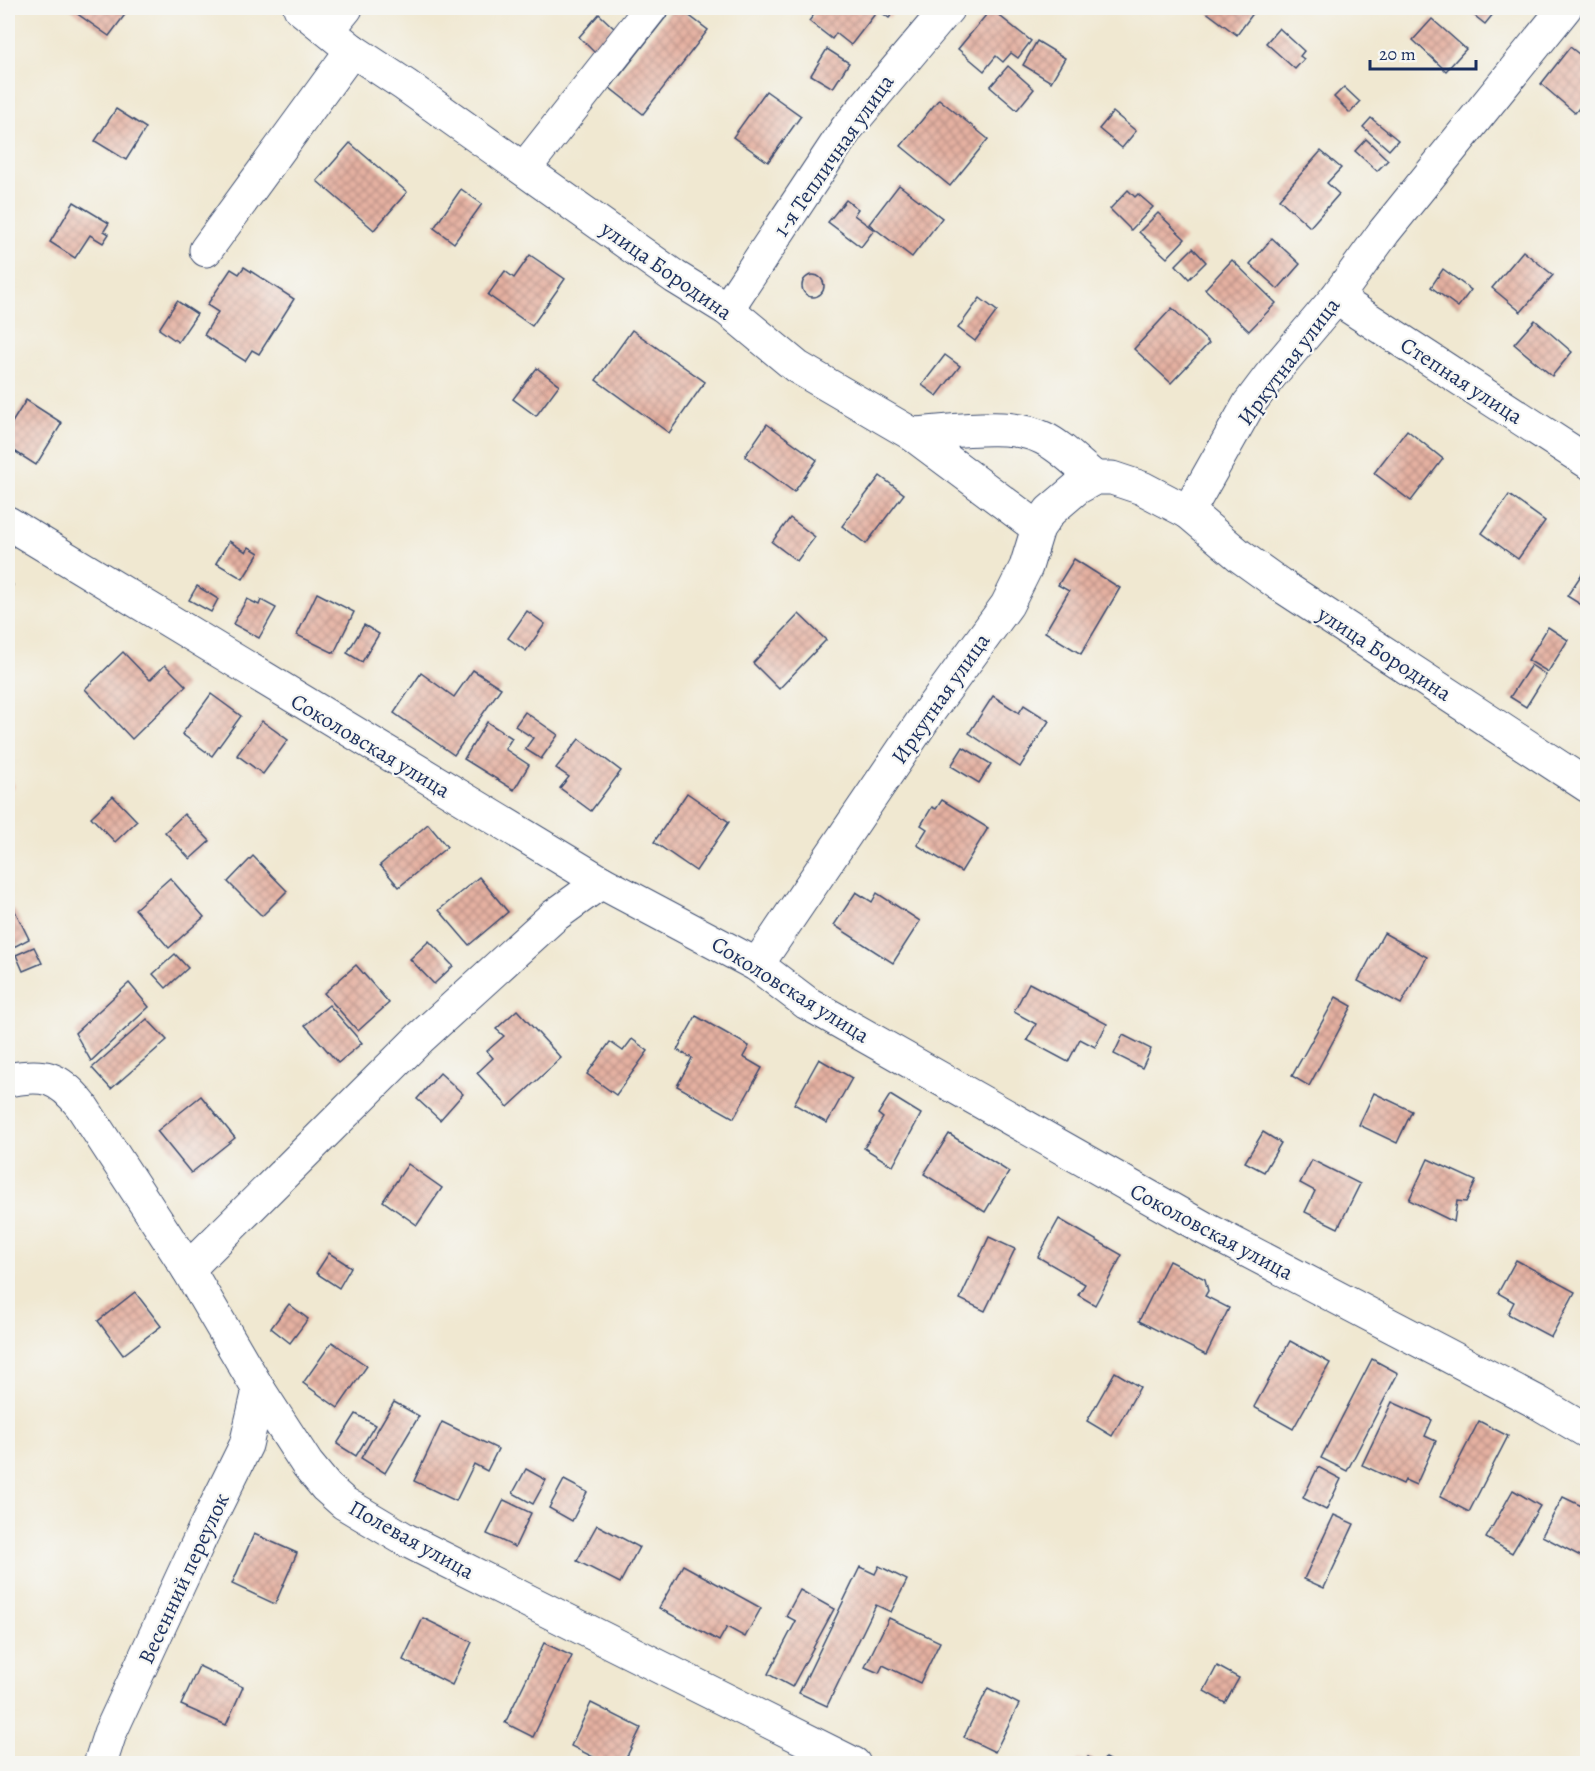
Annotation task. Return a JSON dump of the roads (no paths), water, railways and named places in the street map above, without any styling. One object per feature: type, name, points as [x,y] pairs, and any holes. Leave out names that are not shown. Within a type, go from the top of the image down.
[{"type":"street","name":"улица Бородина","points":[[300,8],[342,29],[524,170],[675,277],[727,309],[797,367],[912,434],[1038,528]]},
{"type":"street","points":[[524,170],[651,8]]},
{"type":"street","name":"1-я Тепличная улица","points":[[727,309],[847,128],[948,8]]},
{"type":"street","name":"Иркутная улица","points":[[1188,512],[1249,405],[1290,351],[1336,298],[1384,231],[1565,8]]},
{"type":"street","points":[[206,249],[342,29]]},
{"type":"street","name":"Степная улица","points":[[1336,298],[1587,462]]},
{"type":"street","points":[[912,434],[1006,429],[1042,437],[1095,478],[1126,481],[1188,512]]},
{"type":"street","name":"Иркутная улица","points":[[757,965],[928,713],[1007,605],[1026,567],[1038,528],[1063,498],[1095,478]]},
{"type":"street","name":"улица Бородина","points":[[1188,512],[1240,556],[1279,584],[1587,786]]},
{"type":"street","name":"Соколовская улица","points":[[8,523],[601,882],[757,965],[807,1003],[1204,1228],[1537,1402],[1587,1432]]},
{"type":"street","points":[[188,1269],[437,1022],[554,916],[601,882]]},
{"type":"street","name":"Полевая улица","points":[[8,1080],[26,1076],[47,1077],[73,1095],[188,1269],[259,1390],[326,1487],[362,1515],[406,1540],[854,1764]]},
{"type":"street","name":"Весенний переулок","points":[[100,1764],[110,1733],[246,1445],[259,1390]]}]
